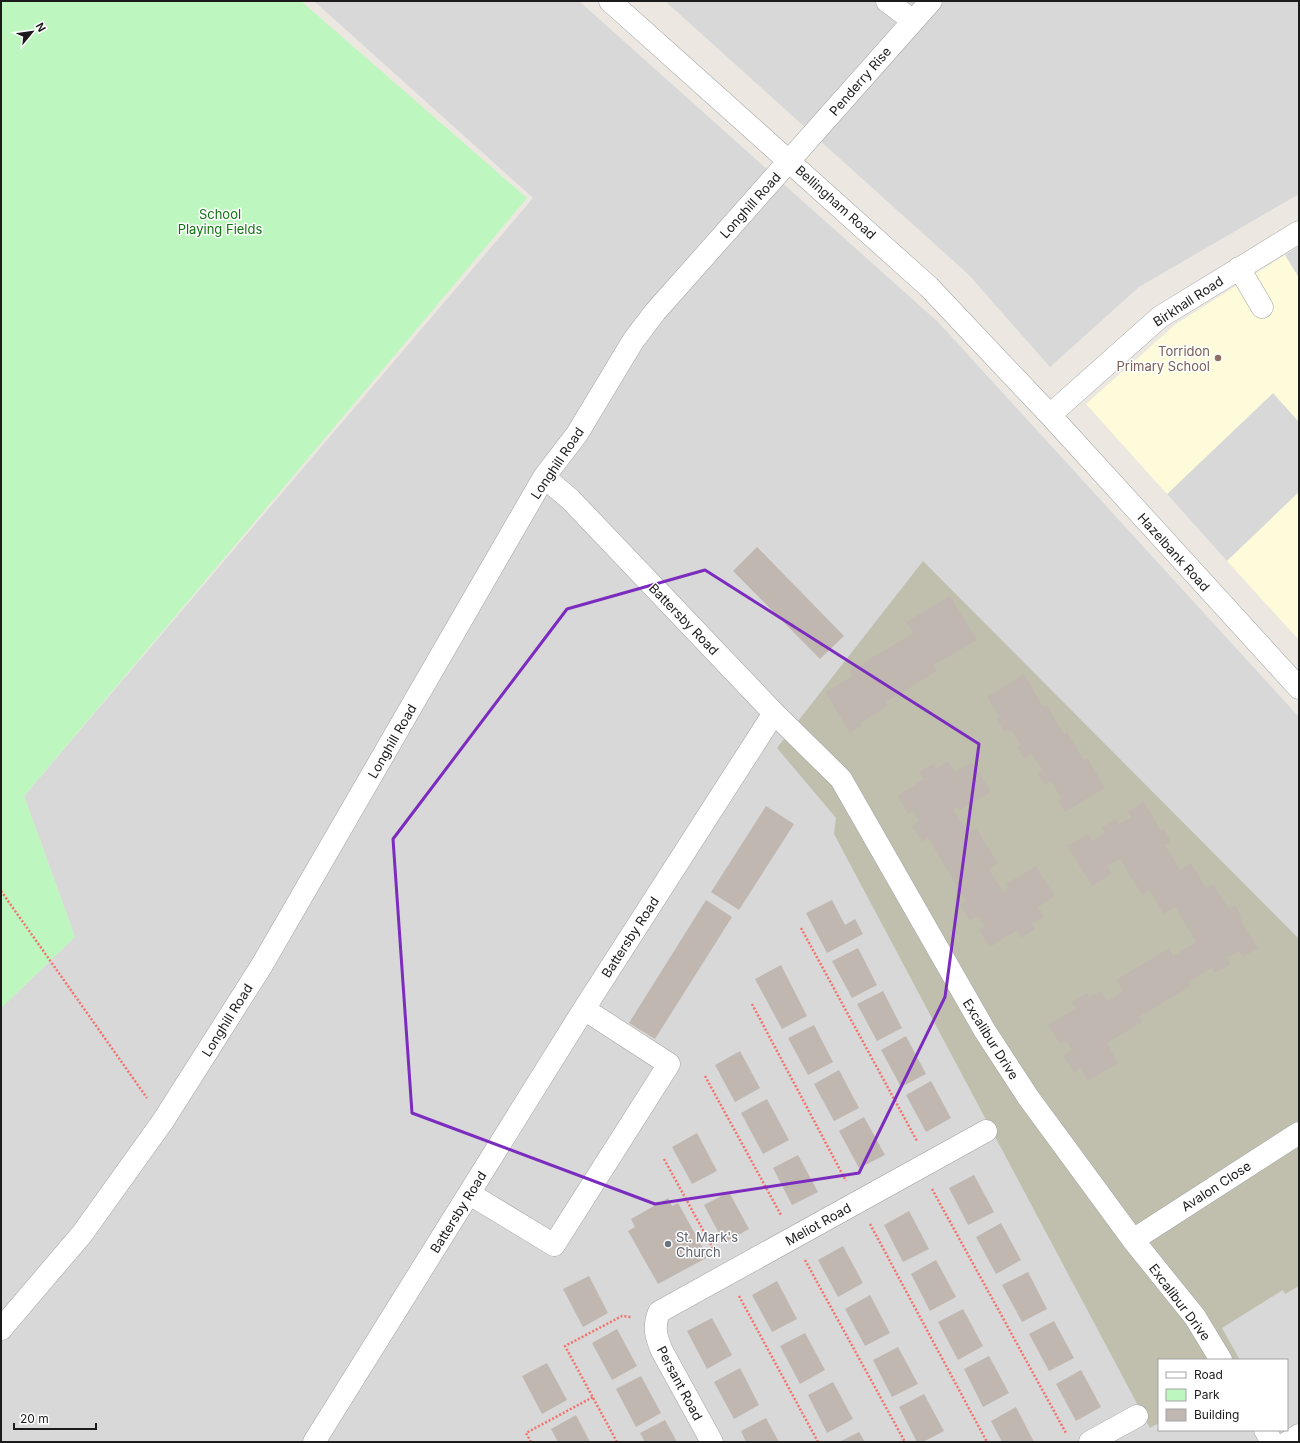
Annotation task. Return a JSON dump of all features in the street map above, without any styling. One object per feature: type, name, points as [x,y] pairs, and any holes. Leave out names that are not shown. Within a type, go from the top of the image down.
[{"type":"street","name":"Bellingham Road","points":[[610,1],[790,160],[929,287],[1050,415]]},
{"type":"street","points":[[887,1],[913,20]]},
{"type":"street","name":"Penderry Rise","points":[[790,160],[931,1]]},
{"type":"street","name":"Longhill Road","points":[[1,1329],[82,1234],[163,1121],[262,965],[544,477],[578,434],[633,341],[655,312],[790,160]]},
{"type":"street","name":"Birkhall Road","points":[[1050,415],[1160,317],[1299,232]]},
{"type":"street","points":[[1239,268],[1262,307]]},
{"type":"street","name":"Hazelbank Road","points":[[1050,415],[1299,688]]},
{"type":"street","name":"Battersby Road","points":[[314,1442],[584,1009],[774,713],[570,499],[544,477]]},
{"type":"street","name":"Excalibur Drive","points":[[774,713],[841,778],[985,1031],[1028,1097],[1133,1240],[1195,1317],[1220,1359]]},
{"type":"street","points":[[470,1194],[554,1246],[669,1064],[584,1009]]},
{"type":"street","name":"Meliot Road","points":[[655,1322],[659,1312],[986,1131]]},
{"type":"street","name":"Avalon Close","points":[[1133,1240],[1299,1133]]},
{"type":"street","name":"Persant Road","points":[[655,1322],[655,1336],[662,1351],[712,1442]]},
{"type":"street","points":[[1090,1442],[1138,1416]]},
{"type":"street","points":[[1266,1431],[1272,1442]]},
{"type":"street","points":[[1288,1442],[1299,1435]]},
{"type":"path","points":[[1,891],[163,1121]]},
{"type":"path","points":[[801,928],[1067,1435]]},
{"type":"path","points":[[752,1004],[986,1442]]},
{"type":"path","points":[[705,1076],[905,1442]]},
{"type":"path","points":[[664,1159],[818,1442]]},
{"type":"path","points":[[616,1442],[565,1346],[622,1316],[655,1322]]},
{"type":"path","points":[[531,1442],[526,1433],[593,1397]]},
{"type":"highlighted area","points":[[705,570],[979,744],[945,997],[859,1173],[655,1204],[412,1113],[393,839],[567,609]]},
{"type":"shaded area","points":[[314,1],[579,1],[938,322],[1299,717],[1299,1442],[1,1442],[1,1008],[75,937],[24,796],[533,198]]},
{"type":"shaded area","points":[[665,1],[1299,1],[1299,194],[1139,287],[1050,367],[969,275]]},
{"type":"shaded area","points":[[1299,246],[1299,278],[1285,255]]},
{"type":"shaded area","name":"Torridon Primary School","points":[[1285,255],[1299,278],[1299,422],[1273,393],[1167,494],[1086,404],[1176,324]]},
{"type":"shaded area","points":[[1273,393],[1299,422],[1299,492],[1227,561],[1167,494]]},
{"type":"shaded area","points":[[1299,492],[1299,640],[1227,561]]},
{"type":"shaded area","points":[[923,561],[1299,939],[1299,1286],[1285,1294],[1283,1290],[1222,1328],[1239,1359],[1158,1359],[1158,1424],[1150,1428],[834,834],[836,818],[777,748]]},
{"type":"green space","name":"School Playing Fields","points":[[1,1],[301,1],[527,198],[24,796],[75,937],[1,1008]]},
{"type":"building","points":[[757,547],[844,636],[820,659],[733,571]]},
{"type":"building","points":[[950,596],[977,640],[934,665],[937,671],[886,702],[888,706],[860,723],[862,726],[850,733],[825,692],[853,676],[850,671],[913,633],[906,622]]},
{"type":"building","points":[[1024,674],[1043,707],[1047,705],[1064,734],[1067,732],[1084,760],[1087,758],[1105,788],[1065,812],[1058,800],[1061,798],[1051,781],[1045,785],[1038,774],[1042,771],[1032,754],[1024,759],[1017,747],[1021,745],[1012,731],[1010,732],[1008,730],[1004,732],[997,719],[999,717],[987,697]]},
{"type":"building","points":[[948,761],[955,772],[972,762],[991,792],[961,810],[958,807],[953,810],[968,833],[976,828],[998,863],[989,869],[1003,892],[1008,888],[1006,884],[1036,866],[1055,896],[1038,907],[1044,917],[1032,924],[1035,929],[1021,938],[1017,930],[990,947],[979,930],[984,926],[978,916],[970,921],[960,905],[966,901],[928,838],[922,842],[912,826],[919,821],[913,811],[908,814],[897,796],[924,779],[919,772],[934,763],[936,769]]},
{"type":"building","points":[[1144,802],[1161,831],[1164,829],[1171,842],[1165,845],[1180,870],[1191,863],[1206,888],[1213,884],[1229,909],[1235,905],[1242,918],[1240,919],[1258,948],[1243,957],[1239,951],[1227,958],[1231,964],[1215,973],[1212,968],[1188,982],[1191,986],[1139,1017],[1142,1022],[1107,1043],[1118,1063],[1088,1081],[1080,1068],[1074,1072],[1063,1055],[1072,1050],[1066,1041],[1060,1044],[1048,1025],[1076,1008],[1072,1002],[1087,993],[1089,997],[1101,991],[1107,1001],[1123,991],[1116,980],[1169,948],[1173,956],[1196,942],[1175,907],[1164,914],[1149,890],[1142,895],[1120,859],[1107,866],[1112,874],[1092,886],[1067,846],[1088,834],[1092,841],[1105,833],[1102,827],[1116,819],[1119,824],[1131,817],[1128,812]]},
{"type":"building","points":[[766,806],[794,824],[739,910],[711,892]]},
{"type":"building","points":[[706,900],[732,917],[655,1039],[629,1023]]},
{"type":"building","points":[[832,900],[845,925],[855,919],[863,934],[827,953],[806,913]]},
{"type":"building","points":[[858,948],[877,985],[852,998],[832,961]]},
{"type":"building","points":[[781,965],[807,1016],[782,1029],[755,979]]},
{"type":"building","points":[[883,991],[902,1028],[877,1041],[857,1004]]},
{"type":"building","points":[[814,1025],[833,1062],[808,1075],[788,1038]]},
{"type":"building","points":[[906,1036],[926,1074],[901,1087],[881,1050]]},
{"type":"building","points":[[740,1051],[760,1088],[735,1102],[715,1065]]},
{"type":"building","points":[[839,1070],[859,1108],[834,1121],[814,1084]]},
{"type":"building","points":[[931,1081],[951,1118],[926,1132],[906,1095]]},
{"type":"building","points":[[767,1099],[789,1140],[763,1154],[741,1113]]},
{"type":"building","points":[[864,1117],[885,1155],[859,1168],[839,1131]]},
{"type":"building","points":[[697,1133],[717,1171],[692,1184],[672,1147]]},
{"type":"building","points":[[798,1155],[818,1192],[792,1205],[773,1168]]},
{"type":"building","points":[[974,1175],[994,1212],[968,1225],[949,1188]]},
{"type":"building","points":[[729,1192],[749,1229],[724,1243],[704,1205]]},
{"type":"building","name":"St. Mark's Church","points":[[668,1198],[672,1206],[678,1203],[708,1257],[658,1284],[628,1231],[635,1227],[631,1219]]},
{"type":"building","points":[[909,1211],[929,1249],[903,1262],[884,1225]]},
{"type":"building","points":[[1001,1223],[1021,1260],[996,1274],[976,1237]]},
{"type":"building","points":[[843,1246],[863,1283],[838,1297],[818,1260]]},
{"type":"building","points":[[936,1260],[956,1297],[930,1311],[911,1274]]},
{"type":"building","points":[[1028,1272],[1047,1309],[1022,1322],[1002,1285]]},
{"type":"building","points":[[589,1276],[608,1313],[583,1327],[563,1289]]},
{"type":"building","points":[[777,1281],[797,1319],[772,1332],[752,1295]]},
{"type":"building","points":[[870,1295],[890,1333],[865,1346],[845,1309]]},
{"type":"building","points":[[963,1309],[983,1346],[958,1360],[938,1322]]},
{"type":"building","points":[[712,1318],[732,1355],[707,1369],[687,1331]]},
{"type":"building","points":[[1054,1321],[1074,1358],[1049,1371],[1029,1334]]},
{"type":"building","points":[[617,1329],[637,1366],[612,1380],[592,1343]]},
{"type":"building","points":[[805,1333],[825,1370],[800,1384],[780,1346]]},
{"type":"building","points":[[898,1347],[918,1384],[892,1397],[873,1360]]},
{"type":"building","points":[[989,1356],[1009,1393],[983,1407],[964,1369]]},
{"type":"building","points":[[547,1363],[567,1400],[542,1414],[522,1376]]},
{"type":"building","points":[[740,1368],[759,1405],[734,1419],[714,1382]]},
{"type":"building","points":[[1081,1370],[1101,1407],[1076,1421],[1056,1384]]},
{"type":"building","points":[[641,1376],[661,1413],[636,1427],[616,1389]]},
{"type":"building","points":[[833,1382],[853,1419],[827,1433],[808,1395]]},
{"type":"building","points":[[924,1394],[944,1431],[923,1442],[917,1442],[899,1407]]},
{"type":"building","points":[[1016,1407],[1034,1442],[1002,1442],[991,1421]]},
{"type":"building","points":[[576,1415],[590,1442],[558,1442],[551,1429]]},
{"type":"building","points":[[766,1418],[779,1442],[746,1442],[741,1431]]},
{"type":"building","points":[[665,1420],[677,1442],[645,1442],[640,1433]]},
{"type":"building","points":[[859,1432],[865,1442],[839,1442]]},
{"type":"place","name":"Torridon Primary School","points":[[1218,358]]},
{"type":"place","name":"St. Mark's Church","points":[[668,1244]]}]
